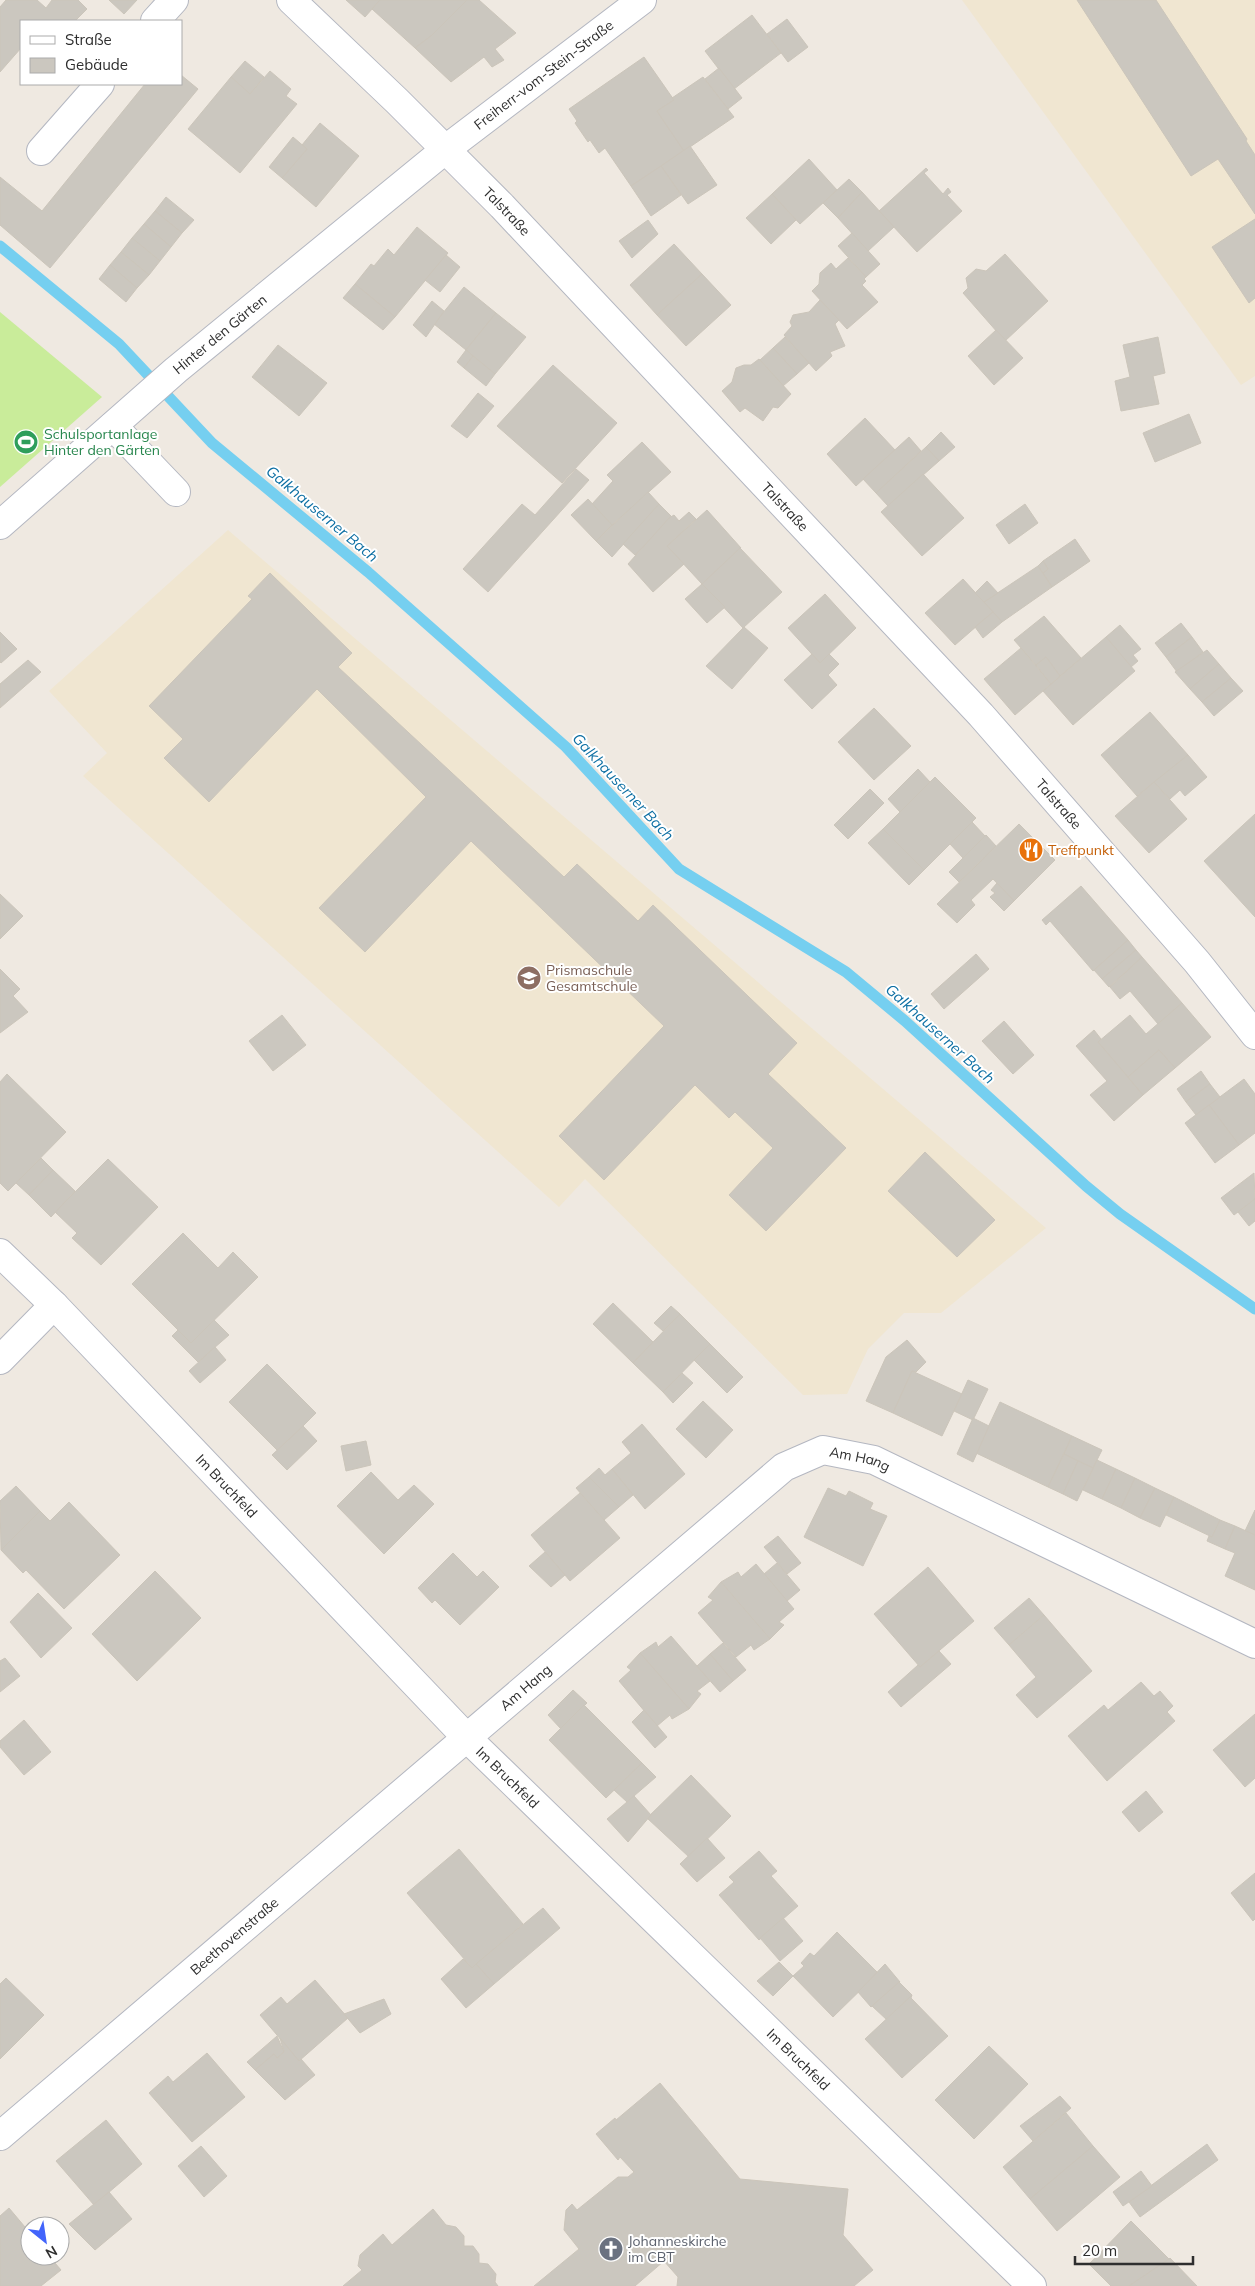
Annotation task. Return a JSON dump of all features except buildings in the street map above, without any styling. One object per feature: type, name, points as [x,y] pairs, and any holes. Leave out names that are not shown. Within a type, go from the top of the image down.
[{"type":"street","points":[[156,20],[174,0]]},
{"type":"street","name":"Talstraße","points":[[291,0],[446,149],[509,213],[981,714],[1197,962],[1255,1034]]},
{"type":"street","name":"Freiherr-vom-Stein-Straße","points":[[446,149],[642,0]]},
{"type":"street","points":[[41,151],[99,85]]},
{"type":"street","name":"Hinter den Gärten","points":[[0,525],[176,370],[446,149]]},
{"type":"street","points":[[113,426],[176,492]]},
{"type":"street","name":"Im Bruchfeld","points":[[0,1253],[54,1305],[467,1738],[1032,2286]]},
{"type":"street","points":[[0,1360],[54,1305]]},
{"type":"street","name":"Am Hang","points":[[467,1738],[784,1468],[823,1450],[874,1460],[1255,1644]]},
{"type":"street","name":"Beethovenstraße","points":[[0,2136],[467,1738]]},
{"type":"shaded area","points":[[962,0],[1255,0],[1255,376],[1241,385]]},
{"type":"shaded area","name":"Prismaschule Gesamtschule","points":[[228,530],[1046,1228],[941,1313],[904,1313],[868,1349],[847,1394],[803,1395],[585,1179],[559,1207],[83,776],[107,753],[49,691]]},
{"type":"green space","name":"Schulsportanlage Hinter den Gärten","points":[[0,312],[102,397],[0,487]]},
{"type":"waterway","name":"Galkhauserner Bach","points":[[0,246],[119,344],[212,443],[368,572],[566,747],[679,869],[846,972],[905,1021],[1086,1186],[1120,1214],[1255,1309]]},
{"type":"place","name":"Schulsportanlage Hinter den Gärten","points":[[26,442]]},
{"type":"place","name":"Treffpunkt","points":[[1031,850]]},
{"type":"place","name":"Prismaschule Gesamtschule","points":[[529,978]]},
{"type":"place","name":"Johanneskirche im CBT","points":[[611,2249]]}]
